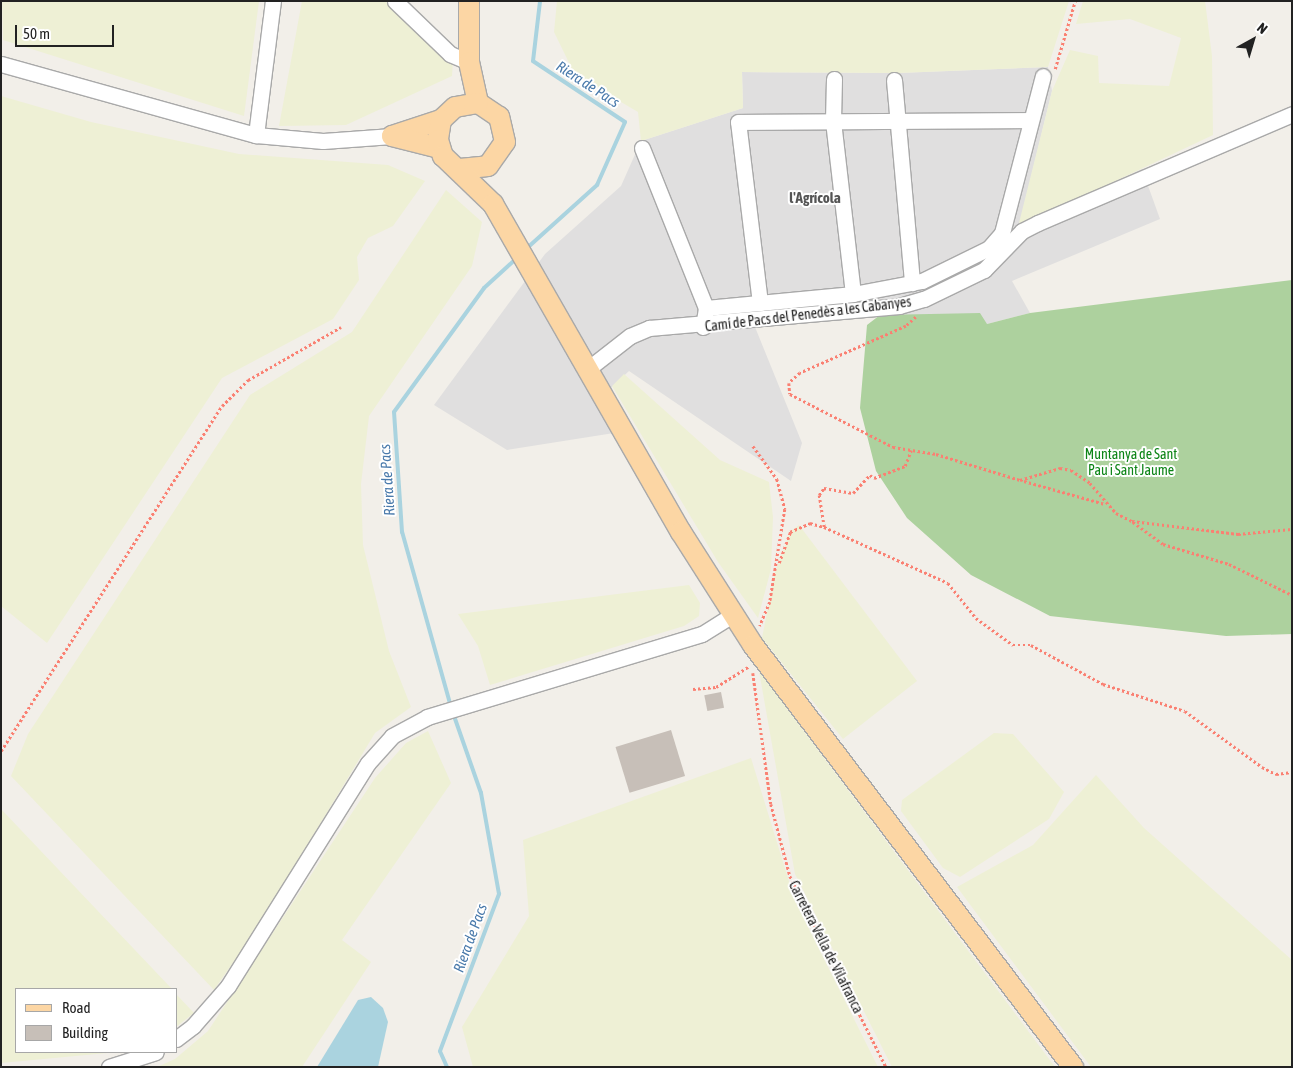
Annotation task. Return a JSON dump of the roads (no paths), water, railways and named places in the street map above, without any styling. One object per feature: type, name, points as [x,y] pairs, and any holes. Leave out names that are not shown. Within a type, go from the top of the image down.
[{"type":"main road","points":[[460,169],[488,166],[502,150],[504,129],[495,113],[478,103],[469,62],[469,1]]},
{"type":"main road","points":[[439,148],[448,114],[469,62]]},
{"type":"main road","points":[[392,136],[478,103]]},
{"type":"main road","points":[[392,136],[439,148],[493,204],[529,262],[732,614],[753,654],[1073,1067]]},
{"type":"main road","points":[[488,166],[493,204]]},
{"type":"street","points":[[256,136],[273,1]]},
{"type":"street","points":[[394,1],[450,54],[469,62]]},
{"type":"street","points":[[1,64],[256,136],[323,141],[392,136]]},
{"type":"street","points":[[706,308],[853,294],[912,283],[934,276],[998,242],[1029,120],[1043,76]]},
{"type":"street","points":[[834,79],[833,120],[853,294]]},
{"type":"street","points":[[894,80],[912,283]]},
{"type":"street","name":"Camí de Pacs del Penedès a les Cabanyes","points":[[589,368],[630,336],[650,328],[703,327],[899,306],[924,299],[984,270],[1022,231],[1038,222],[1292,114]]},
{"type":"street","points":[[760,303],[738,122],[1029,120]]},
{"type":"street","points":[[642,148],[706,308],[703,327]]},
{"type":"street","points":[[178,1037],[193,1026],[228,986],[380,746],[402,729],[443,712],[666,646],[718,626],[732,614]]},
{"type":"street","points":[[109,1067],[153,1053]]},
{"type":"water","points":[[371,997],[383,1008],[388,1022],[378,1067],[317,1067],[358,1000]]},
{"type":"waterway","name":"Riera de Pacs","points":[[526,249],[597,185],[625,122],[533,61],[540,1]]},
{"type":"waterway","name":"Riera de Pacs","points":[[451,707],[402,532],[394,412],[484,288],[518,257]]},
{"type":"waterway","name":"Riera de Pacs","points":[[447,1067],[440,1051],[499,894],[481,793],[453,713]]},
{"type":"district","name":"l'Agrícola","points":[[815,198]]},
{"type":"park label","name":"Muntanya de Sant Pau i Sant Jaume","points":[[1131,462]]}]
